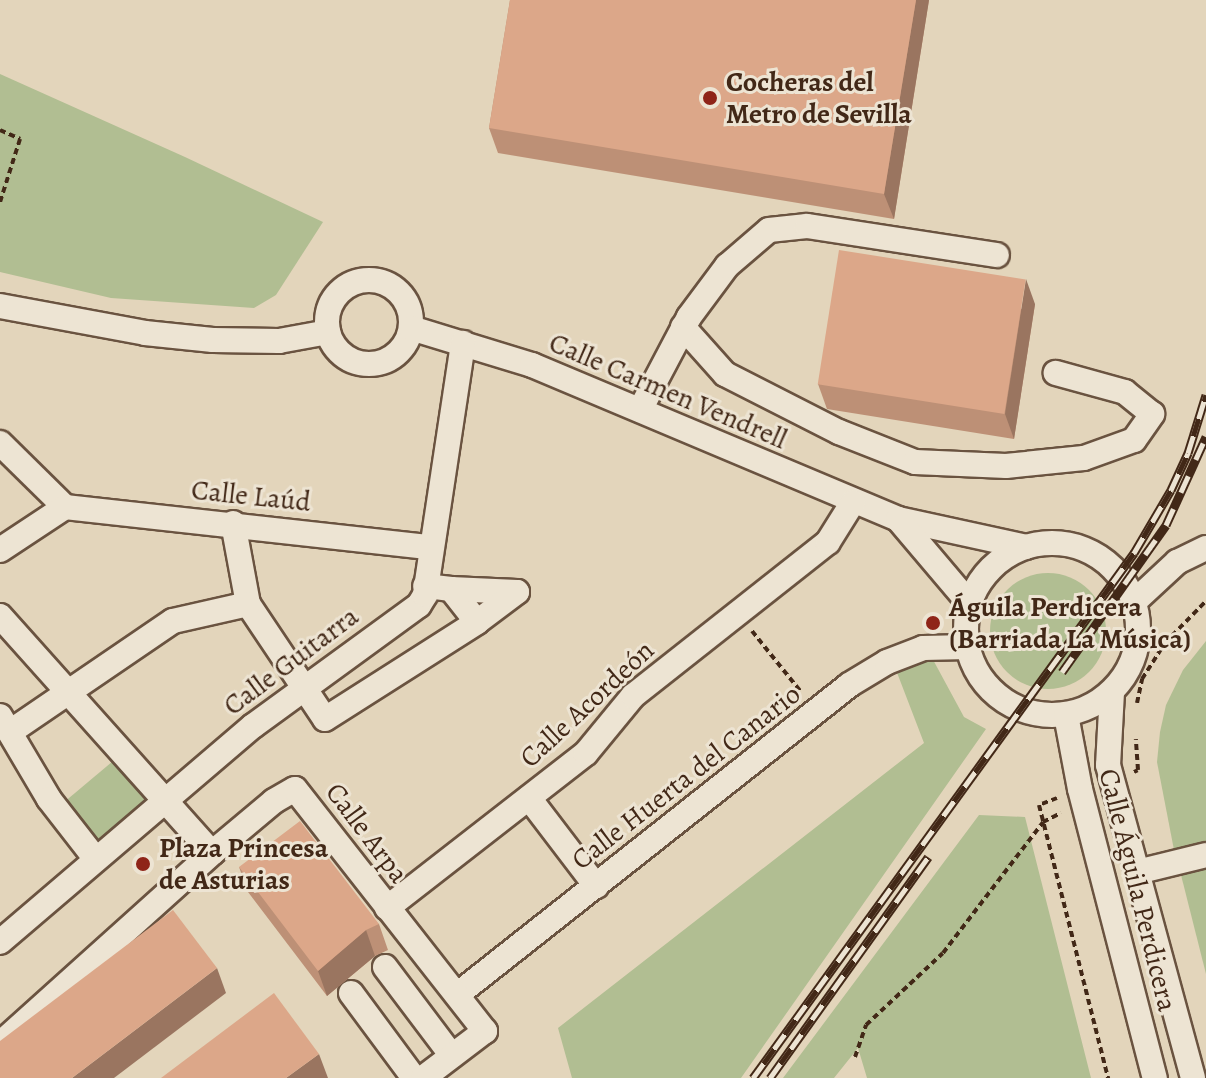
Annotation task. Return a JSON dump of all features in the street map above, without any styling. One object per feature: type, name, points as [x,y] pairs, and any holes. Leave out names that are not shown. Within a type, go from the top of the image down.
[{"type":"street","points":[[640,410],[683,327],[727,266],[769,230],[807,226],[997,255]]},
{"type":"street","points":[[370,279],[396,289],[406,300],[411,328],[399,353],[374,365],[347,358],[337,350],[328,332],[328,311],[333,298],[356,282],[370,279]]},
{"type":"street","points":[[0,306],[145,333],[213,340],[279,341],[328,332]]},
{"type":"street","points":[[683,327],[725,374],[839,432],[915,462],[1006,466],[1084,458],[1134,440],[1152,414],[1125,392],[1056,373]]},
{"type":"street","name":"Calle Carmen Vendrell","points":[[411,328],[532,365],[898,519],[1026,547]]},
{"type":"street","name":"Calle Guitarra","points":[[0,942],[165,799],[302,688],[419,605],[425,586],[463,343]]},
{"type":"street","points":[[0,443],[65,507],[0,550]]},
{"type":"street","name":"Calle Acordeón","points":[[387,908],[593,746],[633,696],[828,542],[853,502]]},
{"type":"street","name":"Calle Laúd","points":[[65,507],[430,547]]},
{"type":"street","name":"Calle Carmen Vendrell","points":[[898,519],[970,604]]},
{"type":"street","points":[[233,523],[248,604],[325,719],[477,622],[517,592],[425,586]]},
{"type":"street","points":[[1052,543],[1103,559],[1122,578],[1134,602],[1139,627],[1137,651],[1127,673],[1112,692],[1091,707],[1066,715],[1027,711],[993,692],[977,672],[968,647],[966,625],[970,604],[991,569],[1001,559],[1026,547],[1052,543]]},
{"type":"street","points":[[1134,602],[1177,562],[1206,548]]},
{"type":"street","points":[[451,589],[477,622]]},
{"type":"street","points":[[95,858],[49,799],[5,724],[67,691],[173,621],[248,604]]},
{"type":"street","points":[[3,627],[67,691],[212,853]]},
{"type":"street","name":"Calle Huerta del Canario","points":[[458,994],[816,712],[887,662],[923,648],[968,647]]},
{"type":"street","name":"Calle Águila Perdicera","points":[[1112,692],[1108,765],[1193,1078]]},
{"type":"street","name":"Calle Águila Perdicera","points":[[1066,715],[1080,789],[1155,1078]]},
{"type":"street","name":"Calle Arpa","points":[[0,1044],[212,853],[274,801],[295,789],[485,1031],[452,1056]]},
{"type":"street","points":[[529,798],[596,886]]},
{"type":"street","points":[[1137,872],[1206,855]]},
{"type":"street","points":[[385,967],[452,1056],[423,1078]]},
{"type":"street","points":[[351,993],[414,1078]]},
{"type":"path","points":[[0,130],[20,139],[0,202]]},
{"type":"path","points":[[1137,705],[1142,679],[1165,643],[1206,601]]},
{"type":"path","points":[[738,613],[816,712]]},
{"type":"path","points":[[1125,775],[1138,770],[1135,731]]},
{"type":"path","points":[[1064,796],[1039,805],[1108,1078]]},
{"type":"path","points":[[855,1057],[866,1025],[964,930],[1043,822],[1068,810]]},
{"type":"green space","points":[[0,74],[323,222],[276,295],[254,308],[111,298],[0,272]]},
{"type":"green space","points":[[1048,573],[1070,578],[1089,590],[1101,609],[1106,631],[1101,653],[1089,672],[1070,684],[1048,689],[1026,684],[1007,672],[995,653],[990,631],[995,609],[1007,590],[1026,578]]},
{"type":"green space","points":[[1206,641],[1206,841],[1174,850],[1157,762],[1160,732],[1166,705],[1183,670]]},
{"type":"green space","points":[[931,656],[964,717],[986,729],[741,1078],[572,1078],[558,1028],[924,743],[896,670]]},
{"type":"green space","points":[[125,751],[165,798],[97,856],[57,808]]},
{"type":"green space","points":[[979,815],[1025,817],[1091,1078],[867,1078],[858,1048],[834,1078],[783,1078]]},
{"type":"green space","points":[[1206,864],[1206,974],[1180,871]]},
{"type":"building","name":"Cocheras del Metro de Sevilla","points":[[510,0],[916,0],[884,194],[489,128]]},
{"type":"building","points":[[839,250],[1026,280],[1004,414],[818,384]]},
{"type":"building","points":[[300,821],[379,924],[366,930],[318,971],[239,867]]},
{"type":"building","points":[[173,910],[217,968],[72,1078],[0,1078],[0,1041]]},
{"type":"building","points":[[274,993],[319,1054],[286,1078],[161,1078]]},
{"type":"railway","points":[[753,1078],[1134,553],[1171,490],[1188,453],[1206,395]]},
{"type":"railway","points":[[1062,672],[1166,525],[1206,437]]},
{"type":"railway","points":[[770,1078],[928,857]]},
{"type":"place","name":"Cocheras del Metro de Sevilla","points":[[710,98]]},
{"type":"place","name":"Águila Perdicera (Barriada La Música)","points":[[933,623]]},
{"type":"place","name":"Plaza Princesa de Asturias","points":[[143,864]]}]
